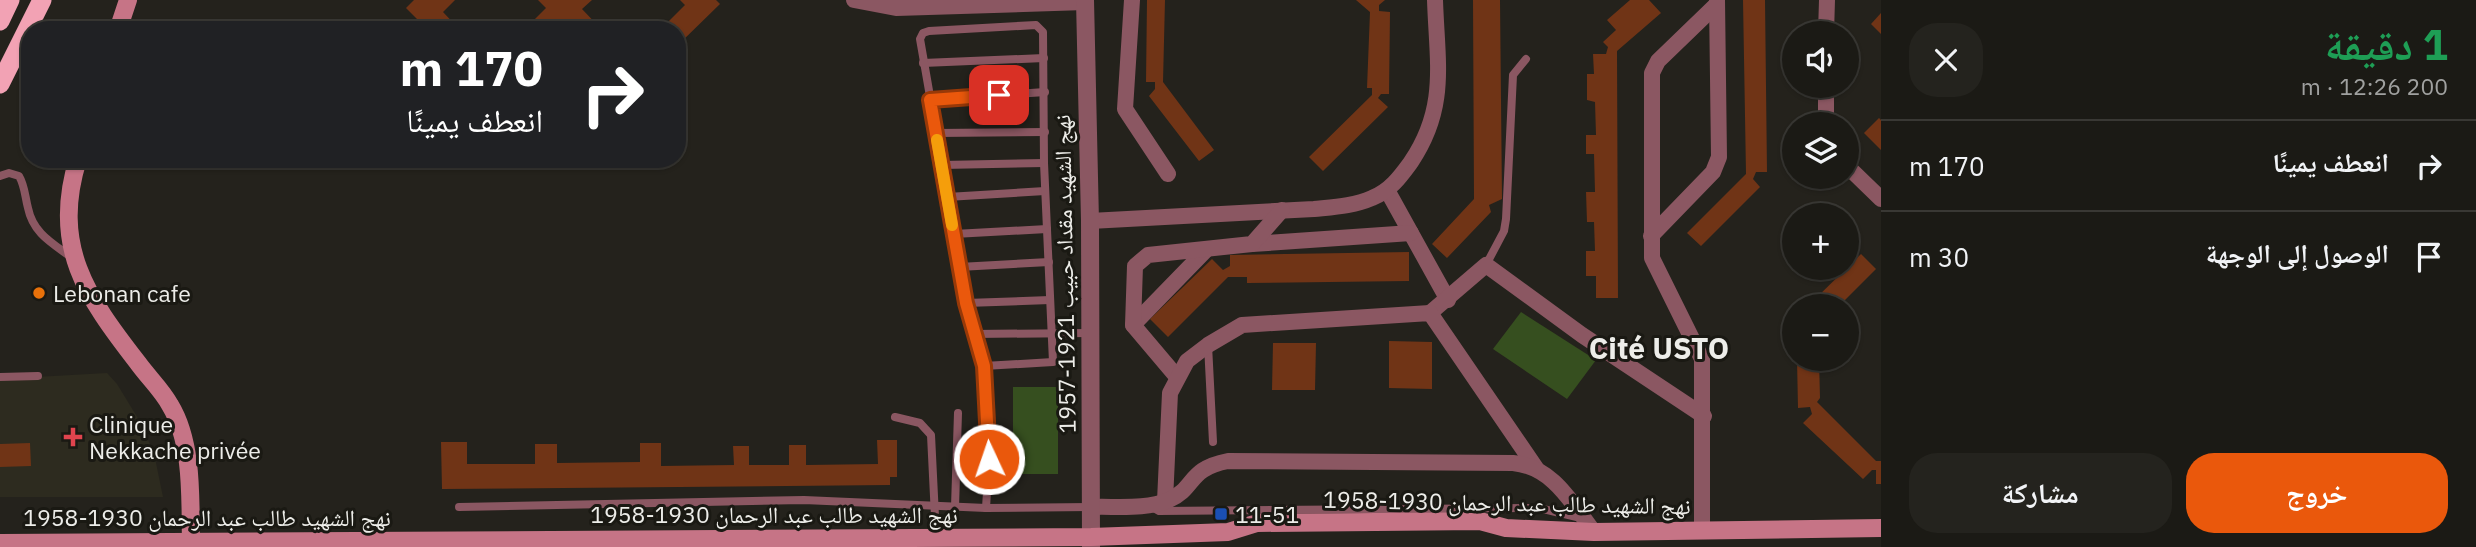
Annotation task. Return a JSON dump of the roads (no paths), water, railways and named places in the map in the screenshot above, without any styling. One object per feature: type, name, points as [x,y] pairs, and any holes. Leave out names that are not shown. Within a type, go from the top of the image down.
[{"type":"highway","points":[[0,21],[10,0]]},
{"type":"highway","points":[[32,21],[42,0]]},
{"type":"highway","points":[[0,84],[21,42]]},
{"type":"main road","points":[[121,21],[128,0]]},
{"type":"main road","points":[[76,168],[67,208],[74,258],[85,288],[171,406],[183,436],[191,544]]},
{"type":"main road","name":"نهج الشهيد طالب عبد الرحمان 1930-1958","points":[[0,543],[191,544],[936,537],[1091,542],[1228,532],[1257,523],[1480,521],[1506,528],[1589,525],[1702,530],[1881,528]]},
{"type":"street","points":[[854,0],[896,8],[1085,1]]},
{"type":"street","points":[[1132,0],[1125,109],[1168,174]]},
{"type":"street","points":[[1090,221],[1350,205],[1387,190],[1399,179],[1432,125],[1438,99],[1435,7],[1421,0]]},
{"type":"street","points":[[1826,21],[1827,0]]},
{"type":"street","name":"نهج الشهيد مقداد حبيب 1921-1957","points":[[1085,1],[1090,221],[1091,542]]},
{"type":"street","points":[[1651,236],[1713,172],[1719,157],[1717,2]]},
{"type":"street","points":[[1702,530],[1702,359],[1652,258],[1652,73],[1658,61],[1717,2]]},
{"type":"street","points":[[1859,178],[1881,199]]},
{"type":"street","points":[[1387,190],[1448,300]]},
{"type":"street","points":[[1252,244],[1282,211]]},
{"type":"street","points":[[1177,377],[1133,325],[1135,266],[1148,256],[1252,244],[1411,233]]},
{"type":"street","points":[[1133,325],[1207,249]]},
{"type":"street","points":[[1166,500],[1170,393],[1187,361],[1208,345],[1242,325],[1430,313],[1486,265],[1582,335],[1704,415]]},
{"type":"street","points":[[1430,313],[1536,468]]},
{"type":"street","points":[[1091,507],[1148,505],[1166,500],[1181,492],[1198,470],[1228,461],[1513,463],[1536,468],[1554,480],[1589,525]]},
{"type":"lane","points":[[984,366],[1053,362],[1044,163],[1043,32],[1036,25],[923,33],[920,38],[966,303],[984,366],[989,459],[986,508]]},
{"type":"lane","points":[[923,64],[1044,58]]},
{"type":"lane","points":[[1486,265],[1504,231],[1513,75],[1526,59]]},
{"type":"lane","points":[[930,100],[1045,92]]},
{"type":"lane","points":[[936,133],[1045,132]]},
{"type":"lane","points":[[942,165],[1044,163]]},
{"type":"lane","points":[[0,176],[9,173],[19,176],[33,224],[39,234],[74,258]]},
{"type":"lane","points":[[947,197],[1045,191]]},
{"type":"lane","points":[[954,234],[1047,229]]},
{"type":"lane","points":[[959,267],[1049,262]]},
{"type":"lane","points":[[966,303],[1050,300]]},
{"type":"lane","points":[[974,334],[1090,333]]},
{"type":"lane","points":[[1208,345],[1213,442]]},
{"type":"lane","points":[[0,377],[38,376]]},
{"type":"lane","points":[[955,507],[958,413]]},
{"type":"lane","points":[[894,417],[920,423],[931,435],[936,537]]},
{"type":"lane","points":[[958,459],[989,459]]},
{"type":"lane","points":[[459,507],[804,500],[986,508],[1091,507]]},
{"type":"lane","points":[[1148,505],[1159,511],[1539,508],[1589,525]]},
{"type":"place","name":"Lebonan cafe","points":[[39,293]]},
{"type":"place","name":"Clinique Nekkache privée","points":[[73,437]]},
{"type":"place","name":"11-51","points":[[1221,514]]},
{"type":"district","name":"Cité USTO","points":[[1659,347]]}]
